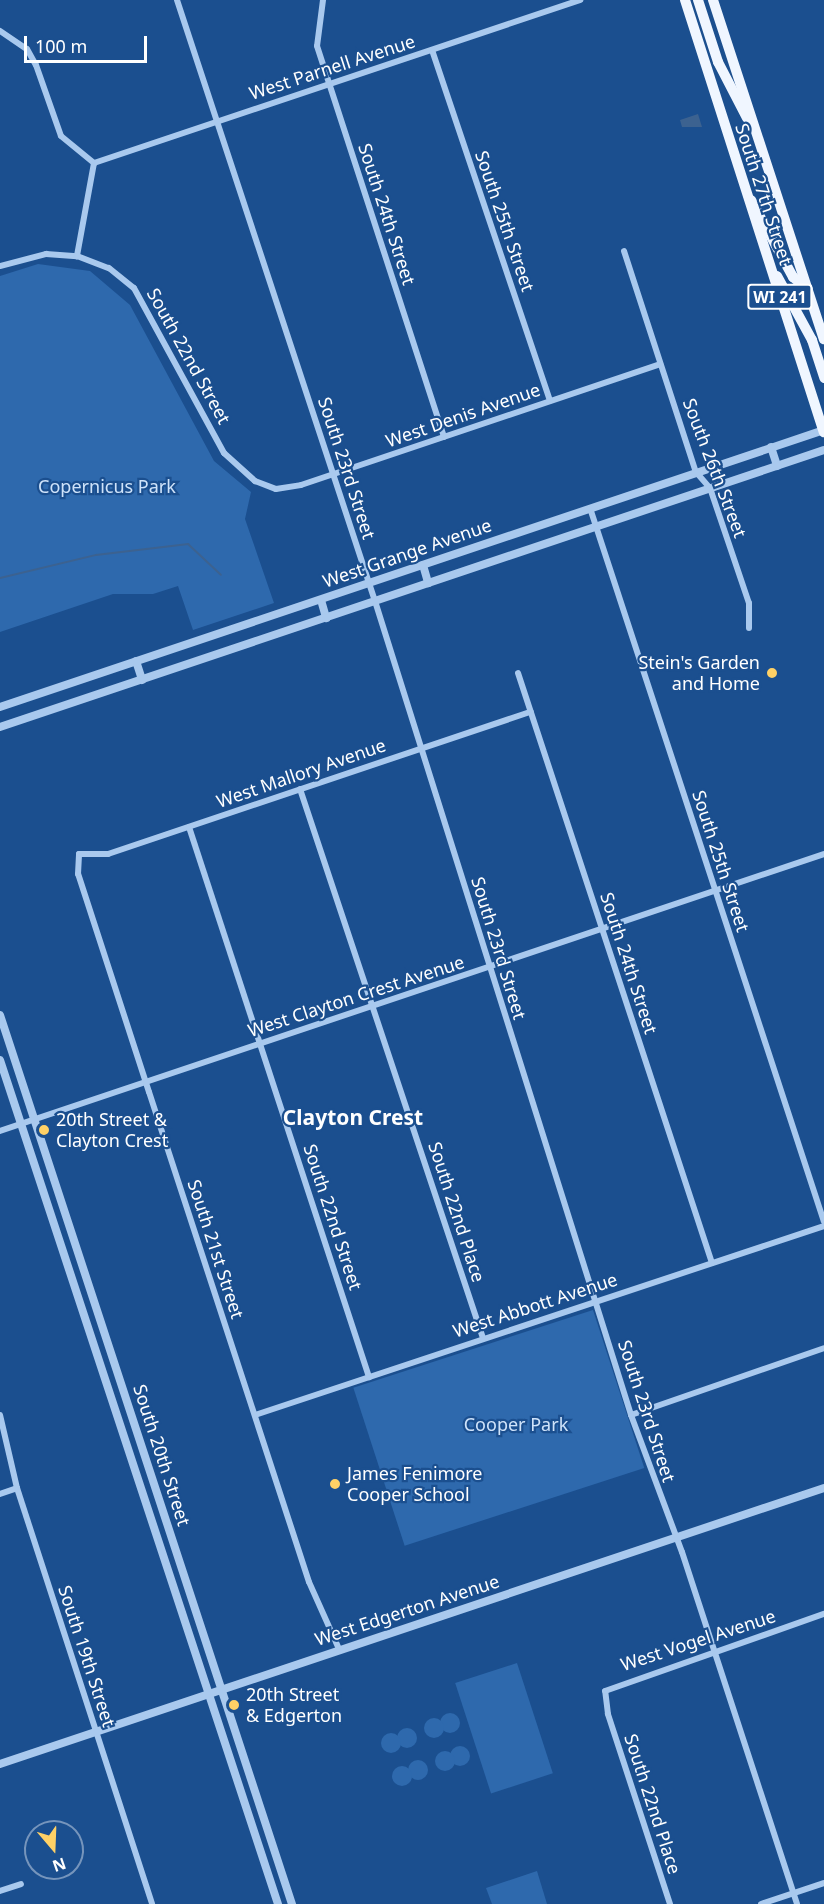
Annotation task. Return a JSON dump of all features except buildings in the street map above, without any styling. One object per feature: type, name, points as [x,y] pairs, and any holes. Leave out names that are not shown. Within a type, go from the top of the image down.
[{"type":"main road","name":"South 27th Street","points":[[684,0],[824,430]]},
{"type":"main road","points":[[698,0],[718,62],[759,139]]},
{"type":"main road","name":"South 27th Street","points":[[713,0],[824,339]]},
{"type":"main road","points":[[747,195],[793,277],[808,289]]},
{"type":"main road","points":[[771,268],[790,294],[824,378]]},
{"type":"street","name":"South 23rd Street","points":[[177,0],[375,601],[488,968],[631,1415],[715,1650],[797,1904]]},
{"type":"street","name":"South 24th Street","points":[[323,0],[315,32],[329,84],[444,437]]},
{"type":"street","name":"West Parnell Avenue","points":[[94,163],[580,0]]},
{"type":"street","points":[[0,31],[20,42],[36,64],[61,136],[94,163],[76,256]]},
{"type":"street","name":"South 25th Street","points":[[432,50],[550,401]]},
{"type":"street","name":"South 26th Street","points":[[624,251],[696,472],[710,488],[752,614],[749,628]]},
{"type":"street","name":"South 22nd Street","points":[[0,266],[46,254],[76,256],[109,268],[134,288],[230,461],[276,489]]},
{"type":"street","name":"West Denis Avenue","points":[[276,489],[334,474],[660,364]]},
{"type":"street","name":"West Grange Avenue","points":[[0,707],[824,430]]},
{"type":"street","points":[[771,447],[777,466]]},
{"type":"street","name":"West Grange Avenue","points":[[0,727],[824,450]]},
{"type":"street","name":"South 25th Street","points":[[590,508],[824,1224]]},
{"type":"street","points":[[423,565],[428,583]]},
{"type":"street","points":[[321,600],[326,618]]},
{"type":"street","points":[[136,661],[142,680]]},
{"type":"street","name":"South 24th Street","points":[[518,673],[712,1263]]},
{"type":"street","name":"West Mallory Avenue","points":[[79,854],[108,854],[531,712]]},
{"type":"street","name":"South 22nd Place","points":[[300,789],[483,1338]]},
{"type":"street","name":"South 22nd Street","points":[[189,827],[369,1377]]},
{"type":"street","name":"South 21st Street","points":[[79,854],[78,874],[309,1582],[339,1649]]},
{"type":"street","name":"West Clayton Crest Avenue","points":[[0,1131],[824,854]]},
{"type":"street","name":"South 20th Street","points":[[0,1015],[292,1904]]},
{"type":"street","name":"South 20th Street","points":[[0,1060],[278,1904]]},
{"type":"street","name":"West Abbott Avenue","points":[[255,1415],[824,1224]]},
{"type":"street","points":[[631,1415],[824,1348]]},
{"type":"street","name":"South 19th Street","points":[[0,1415],[17,1488],[152,1904]]},
{"type":"street","points":[[0,1494],[17,1488]]},
{"type":"street","name":"West Edgerton Avenue","points":[[0,1764],[824,1488]]},
{"type":"street","name":"West Vogel Avenue","points":[[608,1714],[604,1700],[611,1685],[824,1614]]},
{"type":"street","name":"South 22nd Place","points":[[608,1714],[670,1904]]},
{"type":"street","points":[[760,1904],[824,1883]]},
{"type":"street","points":[[0,1891],[21,1884]]},
{"type":"green space","name":"Copernicus Park","points":[[38,264],[90,271],[130,305],[214,461],[251,492],[245,519],[274,603],[193,630],[178,586],[153,594],[113,594],[0,632],[0,276]]},
{"type":"green space","name":"Cooper Park","points":[[593,1310],[644,1468],[405,1546],[353,1388]]},
{"type":"green space","points":[[517,1663],[553,1773],[491,1793],[455,1683]]},
{"type":"green space","points":[[450,1713],[457,1716],[460,1723],[457,1730],[450,1733],[443,1730],[440,1723],[443,1716]]},
{"type":"green space","points":[[434,1718],[441,1721],[444,1728],[441,1735],[434,1738],[427,1735],[424,1728],[427,1721]]},
{"type":"green space","points":[[407,1728],[414,1731],[417,1738],[414,1745],[407,1748],[400,1745],[397,1738],[400,1731]]},
{"type":"green space","points":[[391,1733],[398,1736],[401,1743],[398,1750],[391,1753],[384,1750],[381,1743],[384,1736]]},
{"type":"green space","points":[[460,1746],[467,1749],[470,1756],[467,1763],[460,1766],[453,1763],[450,1756],[453,1749]]},
{"type":"green space","points":[[445,1751],[452,1754],[455,1761],[452,1768],[445,1771],[438,1768],[435,1761],[438,1754]]},
{"type":"green space","points":[[418,1760],[425,1763],[428,1770],[425,1777],[418,1780],[411,1777],[408,1770],[411,1763]]},
{"type":"green space","points":[[402,1766],[409,1769],[412,1776],[409,1783],[402,1786],[395,1783],[392,1776],[395,1769]]},
{"type":"green space","points":[[537,1871],[547,1904],[492,1904],[486,1888]]},
{"type":"shaded area","points":[[698,114],[702,127],[682,127],[680,120]]},
{"type":"waterway","points":[[0,578],[96,555],[188,544],[221,575]]},
{"type":"place","name":"Stein's Garden and Home","points":[[772,673]]},
{"type":"place","name":"20th Street & Clayton Crest","points":[[44,1130]]},
{"type":"place","name":"James Fenimore Cooper School","points":[[335,1484]]},
{"type":"place","name":"20th Street & Edgerton","points":[[234,1705]]},
{"type":"district","name":"Clayton Crest","points":[[353,1117]]}]
